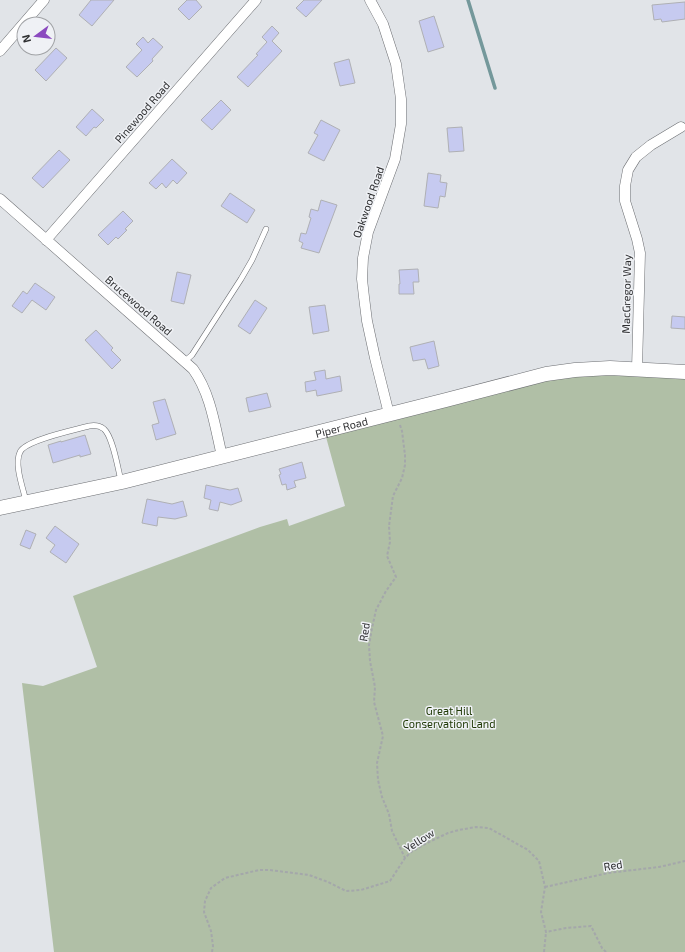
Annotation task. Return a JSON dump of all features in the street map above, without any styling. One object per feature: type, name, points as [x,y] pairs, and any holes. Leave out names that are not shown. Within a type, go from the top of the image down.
[{"type":"street","points":[[0,51],[44,0]]},
{"type":"street","name":"Pinewood Road","points":[[46,240],[256,0]]},
{"type":"street","name":"Oakwood Road","points":[[370,0],[383,24],[396,64],[401,99],[401,124],[395,159],[368,232],[363,258],[362,279],[367,321],[375,358],[393,413]]},
{"type":"street","name":"MacGregor Way","points":[[637,369],[640,253],[637,239],[624,201],[624,186],[628,170],[636,157],[651,145],[681,127]]},
{"type":"street","name":"Brucewood Road","points":[[0,199],[185,361],[196,373],[208,398],[222,456]]},
{"type":"street","name":"Piper Road","points":[[0,508],[122,482],[546,374],[570,370],[610,368],[685,372]]},
{"type":"lane","points":[[185,361],[192,355],[241,279],[252,260],[266,229]]},
{"type":"lane","points":[[27,502],[19,474],[18,464],[20,452],[23,448],[37,441],[89,426],[99,426],[107,433],[122,482]]},
{"type":"path","name":"Red","points":[[393,413],[402,431],[405,455],[405,465],[402,478],[393,496],[389,526],[390,542],[387,556],[396,576],[376,610],[369,645],[370,661],[375,687],[374,702],[383,736],[377,763],[378,780],[382,797],[389,814],[392,831],[405,858]]},
{"type":"path","name":"Yellow","points":[[212,952],[213,946],[211,931],[204,912],[205,901],[211,888],[225,878],[259,870],[270,870],[309,875],[346,891],[361,890],[390,881],[405,858],[411,852],[448,833],[476,827],[489,828],[528,850],[539,861],[545,887],[541,912],[546,932],[544,952]]},
{"type":"path","name":"Red","points":[[545,887],[608,873],[659,867],[685,861]]},
{"type":"path","points":[[546,932],[566,928],[591,926],[602,948],[606,952]]},
{"type":"green space","name":"Great Hill Conservation Land","points":[[609,372],[685,378],[685,952],[54,952],[22,683],[43,686],[97,667],[73,596],[260,527],[287,519],[289,526],[345,506],[326,437],[560,377]]},
{"type":"building","points":[[91,0],[114,0],[92,26],[79,15]]},
{"type":"building","points":[[187,0],[196,0],[202,7],[189,20],[178,9]]},
{"type":"building","points":[[304,0],[322,0],[306,17],[296,8]]},
{"type":"building","points":[[685,2],[685,19],[662,22],[661,19],[654,20],[652,5]]},
{"type":"building","points":[[434,16],[444,47],[428,52],[419,21]]},
{"type":"building","points":[[272,26],[279,33],[272,41],[282,51],[248,87],[237,77],[258,55],[256,54],[267,42],[262,37]]},
{"type":"building","points":[[143,37],[148,43],[153,38],[163,47],[152,59],[153,61],[137,77],[126,67],[142,50],[136,44]]},
{"type":"building","points":[[56,48],[67,58],[46,81],[35,70],[48,56],[56,56]]},
{"type":"building","points":[[349,59],[355,83],[340,86],[334,63]]},
{"type":"building","points":[[221,100],[231,110],[212,130],[201,120]]},
{"type":"building","points":[[92,109],[104,120],[96,128],[94,127],[86,136],[76,127]]},
{"type":"building","points":[[321,120],[340,130],[324,161],[308,153],[318,135],[314,133]]},
{"type":"building","points":[[462,127],[464,151],[449,152],[447,128]]},
{"type":"building","points":[[59,150],[70,160],[43,188],[32,178]]},
{"type":"building","points":[[172,159],[187,173],[177,184],[173,180],[166,188],[162,183],[156,189],[149,183]]},
{"type":"building","points":[[428,173],[441,175],[440,182],[447,183],[445,197],[440,196],[438,208],[424,206]]},
{"type":"building","points":[[230,193],[255,210],[247,223],[221,206]]},
{"type":"building","points":[[321,200],[337,205],[319,253],[301,248],[303,243],[299,241],[301,233],[306,234],[311,218],[309,217],[311,209],[318,211]]},
{"type":"building","points":[[123,211],[133,221],[118,239],[116,237],[108,245],[98,235]]},
{"type":"building","points":[[418,269],[419,282],[413,282],[414,294],[399,294],[399,270]]},
{"type":"building","points":[[177,272],[191,275],[184,304],[171,301]]},
{"type":"building","points":[[35,283],[55,297],[46,310],[32,300],[22,313],[12,306],[23,291],[27,294]]},
{"type":"building","points":[[255,300],[267,308],[250,334],[238,326]]},
{"type":"building","points":[[325,305],[329,331],[313,334],[309,307]]},
{"type":"building","points":[[672,316],[685,317],[685,329],[671,328]]},
{"type":"building","points":[[96,330],[113,348],[111,350],[121,360],[112,369],[85,340]]},
{"type":"building","points":[[434,341],[439,366],[428,369],[425,359],[413,361],[410,347]]},
{"type":"building","points":[[325,370],[326,379],[340,376],[342,391],[317,396],[316,390],[306,392],[305,382],[316,380],[314,372]]},
{"type":"building","points":[[267,393],[271,407],[249,412],[246,398]]},
{"type":"building","points":[[165,399],[176,434],[156,440],[152,425],[159,423],[153,402]]},
{"type":"building","points":[[85,435],[91,454],[80,457],[80,455],[53,463],[48,445]]},
{"type":"building","points":[[302,462],[306,478],[294,481],[296,487],[287,490],[286,484],[282,485],[279,469]]},
{"type":"building","points":[[206,485],[230,490],[238,488],[242,501],[231,505],[220,502],[218,511],[209,509],[211,500],[204,498]]},
{"type":"building","points":[[147,499],[172,504],[183,501],[187,516],[175,519],[158,517],[157,526],[142,523]]},
{"type":"building","points":[[55,526],[79,544],[66,563],[50,552],[55,545],[46,538]]},
{"type":"building","points":[[26,530],[36,534],[30,549],[20,545]]},
{"type":"waterway","points":[[468,0],[495,88]]}]
